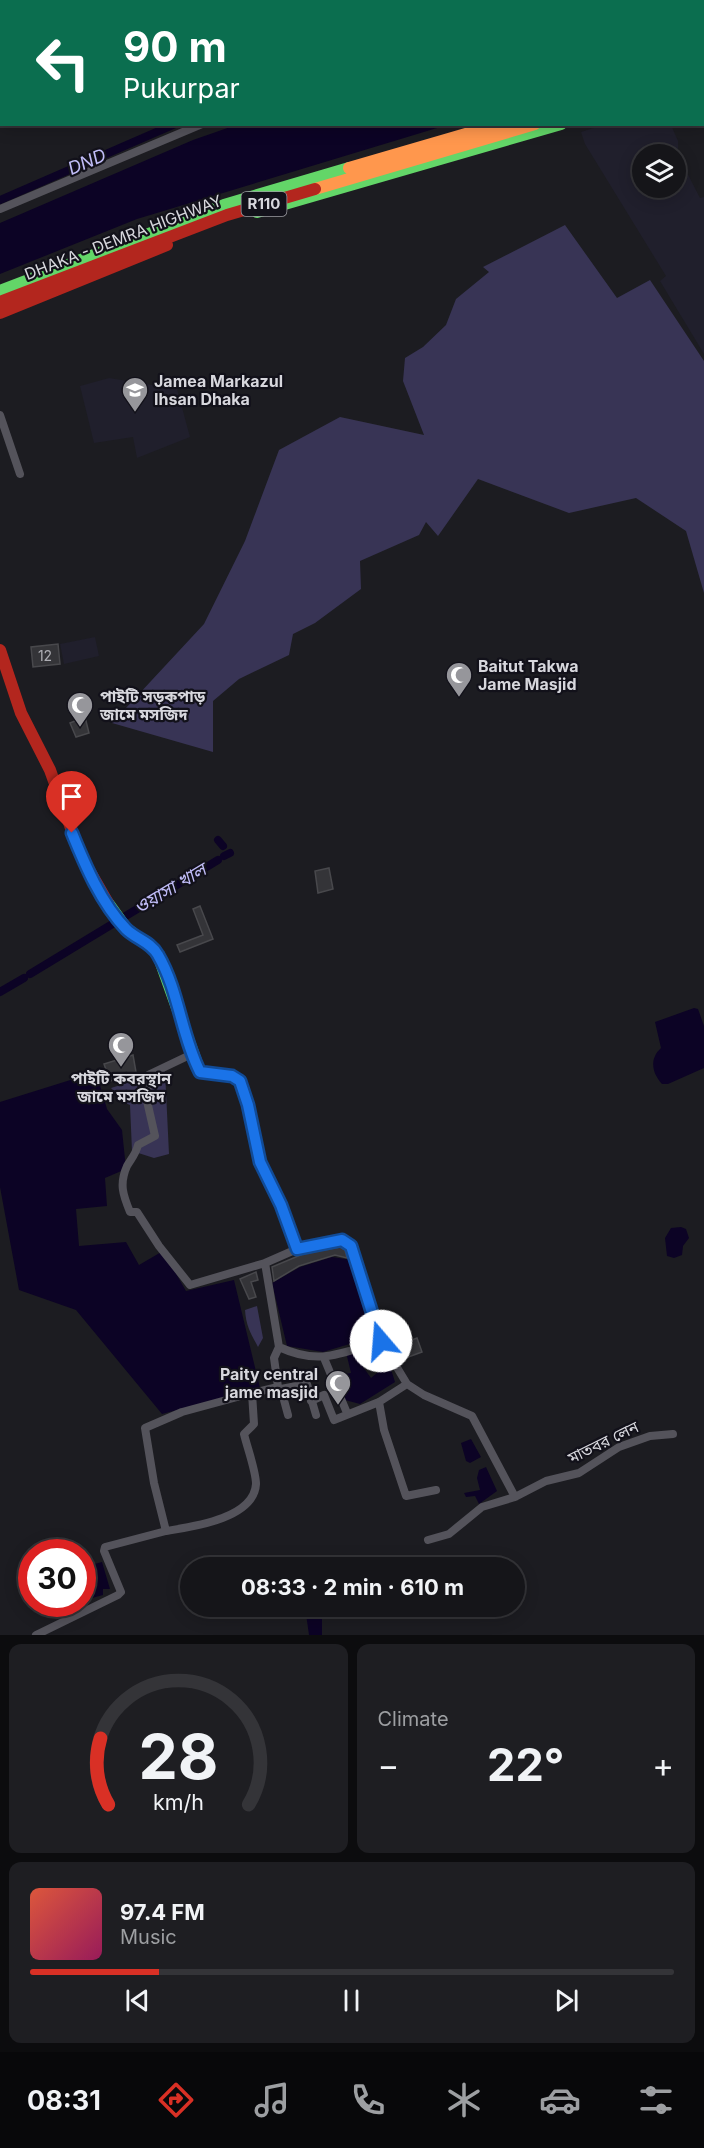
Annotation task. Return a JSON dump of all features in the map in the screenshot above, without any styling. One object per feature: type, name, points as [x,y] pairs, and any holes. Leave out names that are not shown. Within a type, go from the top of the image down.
[{"type":"street","points":[[0,209],[197,126]]},
{"type":"street","name":"DHAKA - DEMRA HIGHWAY","points":[[0,291],[224,206],[493,126]]},
{"type":"street","name":"DHAKA - DEMRA HIGHWAY","points":[[0,302],[227,215],[528,126]]},
{"type":"street","points":[[0,314],[201,231],[253,213],[554,126]]},
{"type":"street","points":[[0,415],[20,474]]},
{"type":"street","points":[[0,650],[21,713],[50,770],[81,856],[98,889],[126,928],[157,952],[168,976],[192,1054],[200,1072],[232,1076],[240,1081],[248,1105],[260,1162],[281,1205],[297,1249]]},
{"type":"street","points":[[192,1054],[148,1075],[147,1101],[155,1136],[138,1145],[123,1176],[121,1191],[130,1212],[137,1212],[159,1246],[190,1285],[265,1263],[297,1249],[342,1240],[351,1246],[381,1341],[407,1384],[424,1395],[472,1416],[515,1497]]},
{"type":"street","points":[[265,1263],[279,1347],[274,1358],[279,1388],[288,1414]]},
{"type":"street","points":[[279,1347],[295,1355],[324,1358],[405,1336]]},
{"type":"street","points":[[324,1358],[347,1413]]},
{"type":"street","points":[[166,1531],[154,1483],[145,1428],[182,1412],[252,1394],[307,1384],[316,1415]]},
{"type":"street","points":[[311,1401],[324,1395],[334,1420],[379,1402],[407,1384]]},
{"type":"street","points":[[36,1635],[121,1592],[104,1551],[105,1547],[166,1531],[206,1525],[234,1513],[249,1501],[256,1485],[244,1434],[254,1424],[252,1394]]},
{"type":"street","points":[[379,1402],[384,1430],[406,1496],[436,1490]]},
{"type":"street","name":"মাতবর লেন","points":[[428,1539],[449,1534],[482,1507],[515,1497],[546,1481],[579,1473],[619,1447],[650,1436],[673,1434]]},
{"type":"shaded area","points":[[233,126],[444,126],[137,219],[0,274],[0,223],[193,140]]},
{"type":"shaded area","points":[[600,126],[671,126],[678,144],[632,144],[632,198],[686,198],[686,171],[700,198],[704,197],[704,354],[660,281],[666,276],[585,144],[581,132]]},
{"type":"shaded area","points":[[565,225],[617,298],[650,280],[704,361],[704,593],[686,531],[636,498],[569,513],[478,479],[438,536],[426,522],[419,535],[360,561],[361,589],[315,623],[293,634],[289,655],[239,679],[213,701],[213,752],[112,723],[204,624],[245,541],[279,450],[340,417],[424,435],[403,381],[405,358],[423,347],[446,325],[456,299],[489,272],[483,267]]},
{"type":"shaded area","name":"Jamea Markazul Ihsan Dhaka","points":[[109,378],[177,389],[190,437],[137,458],[133,437],[94,443],[80,386]]},
{"type":"shaded area","points":[[95,637],[99,656],[64,664],[60,644]]},
{"type":"shaded area","points":[[694,1008],[698,1009],[704,1026],[704,1068],[668,1084],[662,1084],[653,1066],[657,1052],[661,1048],[655,1022]]},
{"type":"shaded area","points":[[165,1071],[169,1154],[154,1158],[132,1151],[130,1105],[123,1102],[111,1088]]},
{"type":"shaded area","points":[[96,1072],[107,1109],[122,1130],[126,1169],[105,1178],[107,1206],[76,1209],[79,1246],[126,1242],[139,1265],[163,1251],[186,1291],[234,1280],[260,1388],[162,1414],[76,1310],[19,1290],[0,1187],[0,1102]]},
{"type":"shaded area","points":[[671,1228],[686,1229],[689,1238],[683,1246],[682,1255],[674,1258],[667,1256],[665,1238]]},
{"type":"shaded area","points":[[332,1257],[352,1260],[376,1336],[323,1352],[287,1346],[272,1283],[300,1267]]},
{"type":"shaded area","points":[[257,1306],[263,1338],[258,1347],[251,1334],[245,1310]]},
{"type":"shaded area","points":[[356,1348],[361,1364],[371,1378],[389,1363],[395,1382],[360,1404],[345,1400],[340,1375],[351,1373],[346,1352]]},
{"type":"shaded area","points":[[471,1439],[481,1457],[470,1463],[466,1461],[461,1443]]},
{"type":"shaded area","points":[[486,1467],[497,1491],[479,1504],[475,1496],[466,1497],[464,1493],[480,1490],[477,1478],[479,1470]]},
{"type":"shaded area","points":[[102,1562],[110,1589],[103,1589],[103,1595],[96,1597],[96,1564]]},
{"type":"shaded area","points":[[306,1617],[322,1617],[322,1635],[309,1635]]},
{"type":"building","points":[[58,644],[60,664],[33,667],[31,647]]},
{"type":"building","name":"পাইটি সড়কপাড় জামে মসজিদ","points":[[85,717],[89,733],[76,737],[70,723]]},
{"type":"building","points":[[329,868],[333,889],[318,893],[315,871]]},
{"type":"building","points":[[200,906],[213,939],[180,952],[177,945],[203,935],[193,909]]},
{"type":"building","name":"পাইটি কবরস্থান জামে মসজিদ","points":[[133,1055],[136,1072],[110,1081],[104,1064]]},
{"type":"building","points":[[340,1247],[345,1250],[347,1258],[335,1255],[299,1266],[274,1281],[272,1267],[303,1254]]},
{"type":"building","points":[[256,1272],[258,1280],[251,1282],[256,1297],[249,1299],[240,1279]]},
{"type":"building","points":[[417,1338],[422,1352],[400,1360],[396,1346]]},
{"type":"waterway","name":"DND","points":[[0,200],[170,126]]},
{"type":"waterway","points":[[218,840],[223,846]]},
{"type":"waterway","points":[[224,856],[230,853]]},
{"type":"waterway","name":"ওয়াসা খাল","points":[[30,974],[218,860]]},
{"type":"waterway","points":[[0,992],[24,978]]},
{"type":"traffic: fast","points":[[257,212],[554,126]]},
{"type":"traffic: fast","points":[[0,291],[224,205],[349,168]]},
{"type":"traffic: fast","points":[[108,903],[126,928],[157,952],[200,1072],[232,1076],[240,1081],[248,1105],[260,1162],[281,1205],[297,1249]]},
{"type":"traffic: slow","points":[[349,168],[493,126]]},
{"type":"traffic: slow","points":[[315,189],[528,126]]},
{"type":"traffic: jam","points":[[0,302],[227,215],[315,189]]},
{"type":"traffic: jam","points":[[0,313],[167,245]]},
{"type":"traffic: jam","points":[[0,650],[21,713],[50,770],[81,856],[108,903]]},
{"type":"place","name":"Jamea Markazul Ihsan Dhaka","points":[[135,413]]},
{"type":"place","name":"Baitut Takwa Jame Masjid","points":[[459,698]]},
{"type":"place","name":"পাইটি সড়কপাড় জামে মসজিদ","points":[[80,728]]},
{"type":"place","name":"পাইটি কবরস্থান জামে মসজিদ","points":[[121,1068]]},
{"type":"place","name":"Paity central jame masjid","points":[[338,1406]]},
{"type":"route","points":[[72,833],[98,889],[119,919],[126,928],[157,952],[168,976],[192,1054],[200,1072],[232,1076],[240,1081],[248,1105],[260,1162],[281,1205],[297,1249],[322,1242],[342,1240],[351,1246],[381,1341]]}]
